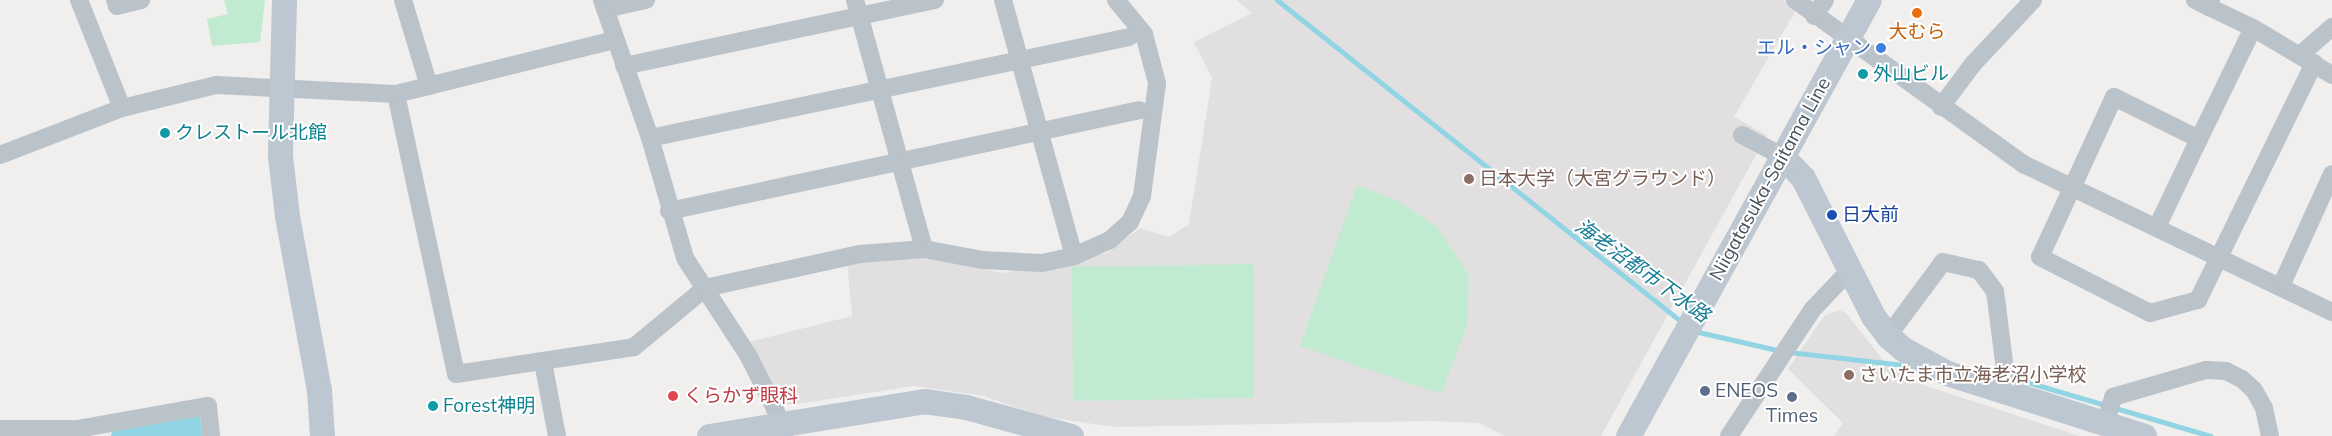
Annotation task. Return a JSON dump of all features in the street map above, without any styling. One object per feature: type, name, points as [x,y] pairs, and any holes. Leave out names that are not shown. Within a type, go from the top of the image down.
[{"type":"street","points":[[79,0],[122,108]]},
{"type":"street","points":[[115,0],[117,6],[142,0]]},
{"type":"street","points":[[284,0],[279,88],[280,156],[287,216],[319,390],[322,436]]},
{"type":"street","points":[[403,0],[429,86]]},
{"type":"street","points":[[646,0],[603,4],[614,40],[650,138],[669,211],[685,258],[748,355],[783,430]]},
{"type":"street","points":[[624,66],[857,8],[935,0]]},
{"type":"street","points":[[1003,0],[1074,256]]},
{"type":"street","points":[[396,94],[456,374],[634,347],[705,288],[860,254],[924,248],[1019,264],[1042,264],[1074,256],[1110,240],[1130,222],[1142,196],[1149,161],[1157,83],[1144,34],[1116,0]]},
{"type":"street","points":[[1795,0],[1847,40],[2025,165],[2221,256],[2332,312]]},
{"type":"street","points":[[1814,16],[1825,0]]},
{"type":"street","name":"Niigatasuka-Saitama Line","points":[[1628,436],[1869,0]]},
{"type":"street","points":[[1941,107],[1973,64],[2032,0]]},
{"type":"street","points":[[2205,2],[2332,74]]},
{"type":"street","points":[[857,8],[924,248]]},
{"type":"street","points":[[2199,139],[2114,97],[2071,185],[2040,257],[2150,313],[2198,300],[2221,256],[2307,59],[2332,26]]},
{"type":"street","points":[[2157,227],[2253,28]]},
{"type":"street","points":[[650,138],[1129,37]]},
{"type":"street","points":[[0,155],[122,108],[216,85],[396,94],[614,40]]},
{"type":"street","points":[[669,211],[1139,110]]},
{"type":"street","points":[[1742,135],[1782,156],[1803,178],[1849,271],[1888,336],[1920,361],[2008,393],[2144,436]]},
{"type":"street","points":[[2281,286],[2332,174]]},
{"type":"street","points":[[1888,336],[1943,262],[1979,270],[1995,291],[2008,393]]},
{"type":"street","points":[[1728,436],[1812,310],[1849,271]]},
{"type":"street","points":[[543,362],[557,436]]},
{"type":"street","points":[[2105,424],[2114,397],[2206,370],[2226,372],[2242,379],[2254,390],[2264,408],[2270,436]]},
{"type":"street","points":[[709,436],[783,430],[924,401],[966,407],[1071,436]]},
{"type":"street","points":[[0,429],[30,433],[77,429],[208,406],[211,436]]},
{"type":"shaded area","name":"日本大学（大宮グラウンド）","points":[[1236,0],[1784,0],[1795,12],[1734,117],[1767,135],[1601,436],[1505,436],[1479,423],[1428,421],[1114,427],[1040,416],[984,396],[914,386],[790,405],[781,403],[749,342],[852,316],[847,261],[926,256],[1003,273],[1107,253],[1140,228],[1169,237],[1189,224],[1212,78],[1194,42],[1252,13]]},
{"type":"shaded area","name":"さいたま市立海老沼小学校","points":[[1839,310],[1846,313],[1883,360],[1914,382],[2080,436],[1834,436],[1843,423],[1788,369],[1824,316]]},
{"type":"green space","points":[[224,0],[265,0],[260,42],[212,46],[207,19],[228,14]]},
{"type":"green space","points":[[1357,185],[1398,201],[1437,227],[1469,275],[1467,326],[1441,394],[1300,346]]},
{"type":"green space","points":[[1253,264],[1254,398],[1073,401],[1072,267]]},
{"type":"water","points":[[200,415],[202,436],[111,436],[112,431]]},
{"type":"waterway","name":"海老沼都市下水路","points":[[1277,0],[1683,323]]},
{"type":"waterway","name":"海老沼都市下水路","points":[[1694,331],[1781,351]]},
{"type":"waterway","name":"海老沼都市下水路","points":[[1789,352],[1912,366]]},
{"type":"waterway","name":"海老沼都市下水路","points":[[2010,377],[2211,436]]},
{"type":"place","name":"大むら","points":[[1917,13]]},
{"type":"place","name":"エル・シャン","points":[[1881,48]]},
{"type":"place","name":"外山ビル","points":[[1863,74]]},
{"type":"place","name":"クレストール北館","points":[[165,133]]},
{"type":"place","name":"日本大学（大宮グラウンド）","points":[[1469,179]]},
{"type":"place","name":"日大前","points":[[1832,215]]},
{"type":"place","name":"さいたま市立海老沼小学校","points":[[1849,375]]},
{"type":"place","name":"ENEOS","points":[[1705,391]]},
{"type":"place","name":"くらかず眼科","points":[[673,396]]},
{"type":"place","name":"Times","points":[[1792,397]]},
{"type":"place","name":"Forest神明","points":[[433,406]]}]
